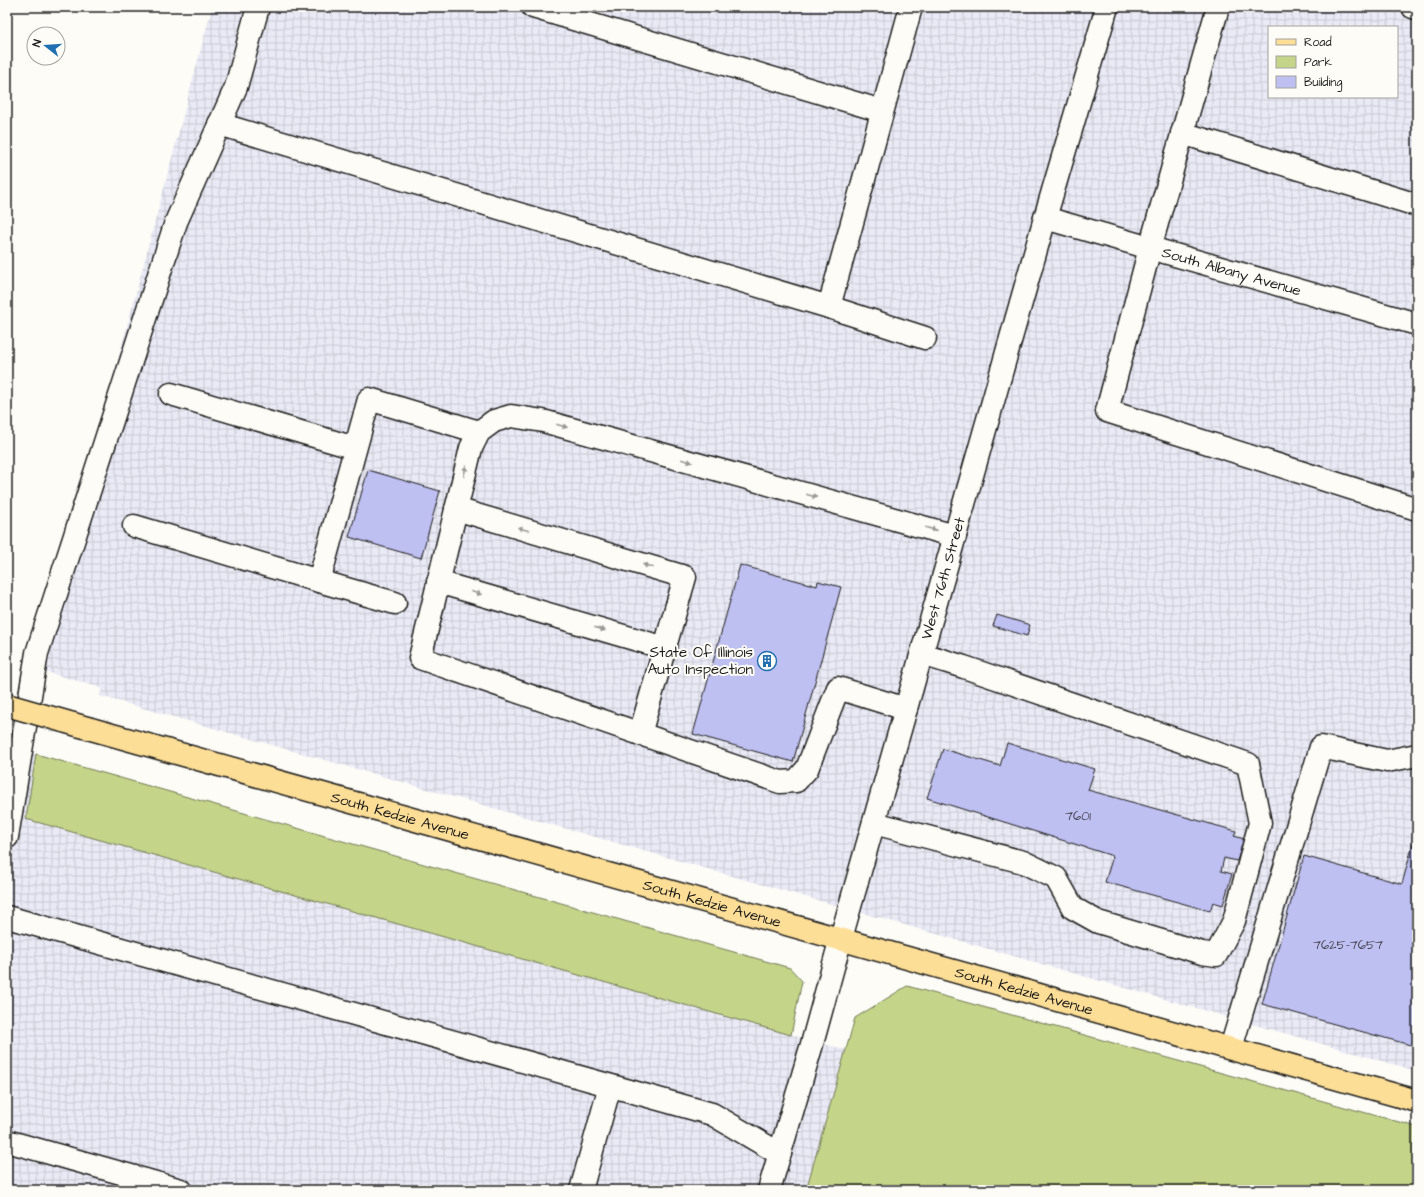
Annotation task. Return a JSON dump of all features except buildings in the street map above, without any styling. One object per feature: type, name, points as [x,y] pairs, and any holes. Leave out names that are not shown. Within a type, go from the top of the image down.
[{"type":"main road","name":"South Kedzie Avenue","points":[[7,705],[1417,1101]]},
{"type":"street","points":[[7,837],[37,654],[176,222],[236,87],[258,7]]},
{"type":"street","points":[[533,7],[882,111]]},
{"type":"street","points":[[829,307],[911,7]]},
{"type":"street","name":"West 76th Street","points":[[769,1190],[812,1044],[955,536],[1107,7]]},
{"type":"street","points":[[1218,7],[1150,248],[1107,412],[1417,509]]},
{"type":"street","points":[[1413,7],[1417,8]]},
{"type":"street","points":[[219,124],[829,307],[925,338]]},
{"type":"street","points":[[1182,133],[1417,205]]},
{"type":"street","name":"South Albany Avenue","points":[[1046,218],[1417,324]]},
{"type":"street","points":[[171,394],[356,448]]},
{"type":"street","points":[[319,581],[369,399],[479,432]]},
{"type":"street","points":[[906,709],[838,688],[807,769],[796,781],[780,782],[420,658],[470,448],[479,432],[494,421],[512,416],[543,421],[955,536]]},
{"type":"street","points":[[456,509],[686,577],[640,734]]},
{"type":"street","points":[[134,526],[395,603]]},
{"type":"street","points":[[438,582],[665,648]]},
{"type":"street","points":[[874,823],[1023,862],[1056,878],[1073,908],[1098,922],[1202,953],[1216,955],[1234,921],[1260,823],[1248,764],[971,669],[922,654]]},
{"type":"street","points":[[1231,1048],[1321,747],[1387,761],[1417,755]]},
{"type":"street","points":[[7,917],[712,1114],[780,1154]]},
{"type":"street","points":[[581,1190],[610,1086]]},
{"type":"street","points":[[7,1141],[172,1189]]},
{"type":"shaded area","points":[[212,7],[1417,7],[1417,1071],[100,696],[102,688],[36,669]]},
{"type":"shaded area","points":[[14,747],[36,754],[26,819],[846,1050],[806,1190],[7,1190],[7,781]]},
{"type":"green space","points":[[36,754],[790,968],[802,981],[791,1035],[26,819]]},
{"type":"green space","points":[[907,986],[1417,1127],[1417,1190],[806,1190],[855,1018]]},
{"type":"place","name":"State Of Illinois Auto Inspection","points":[[767,661]]}]
